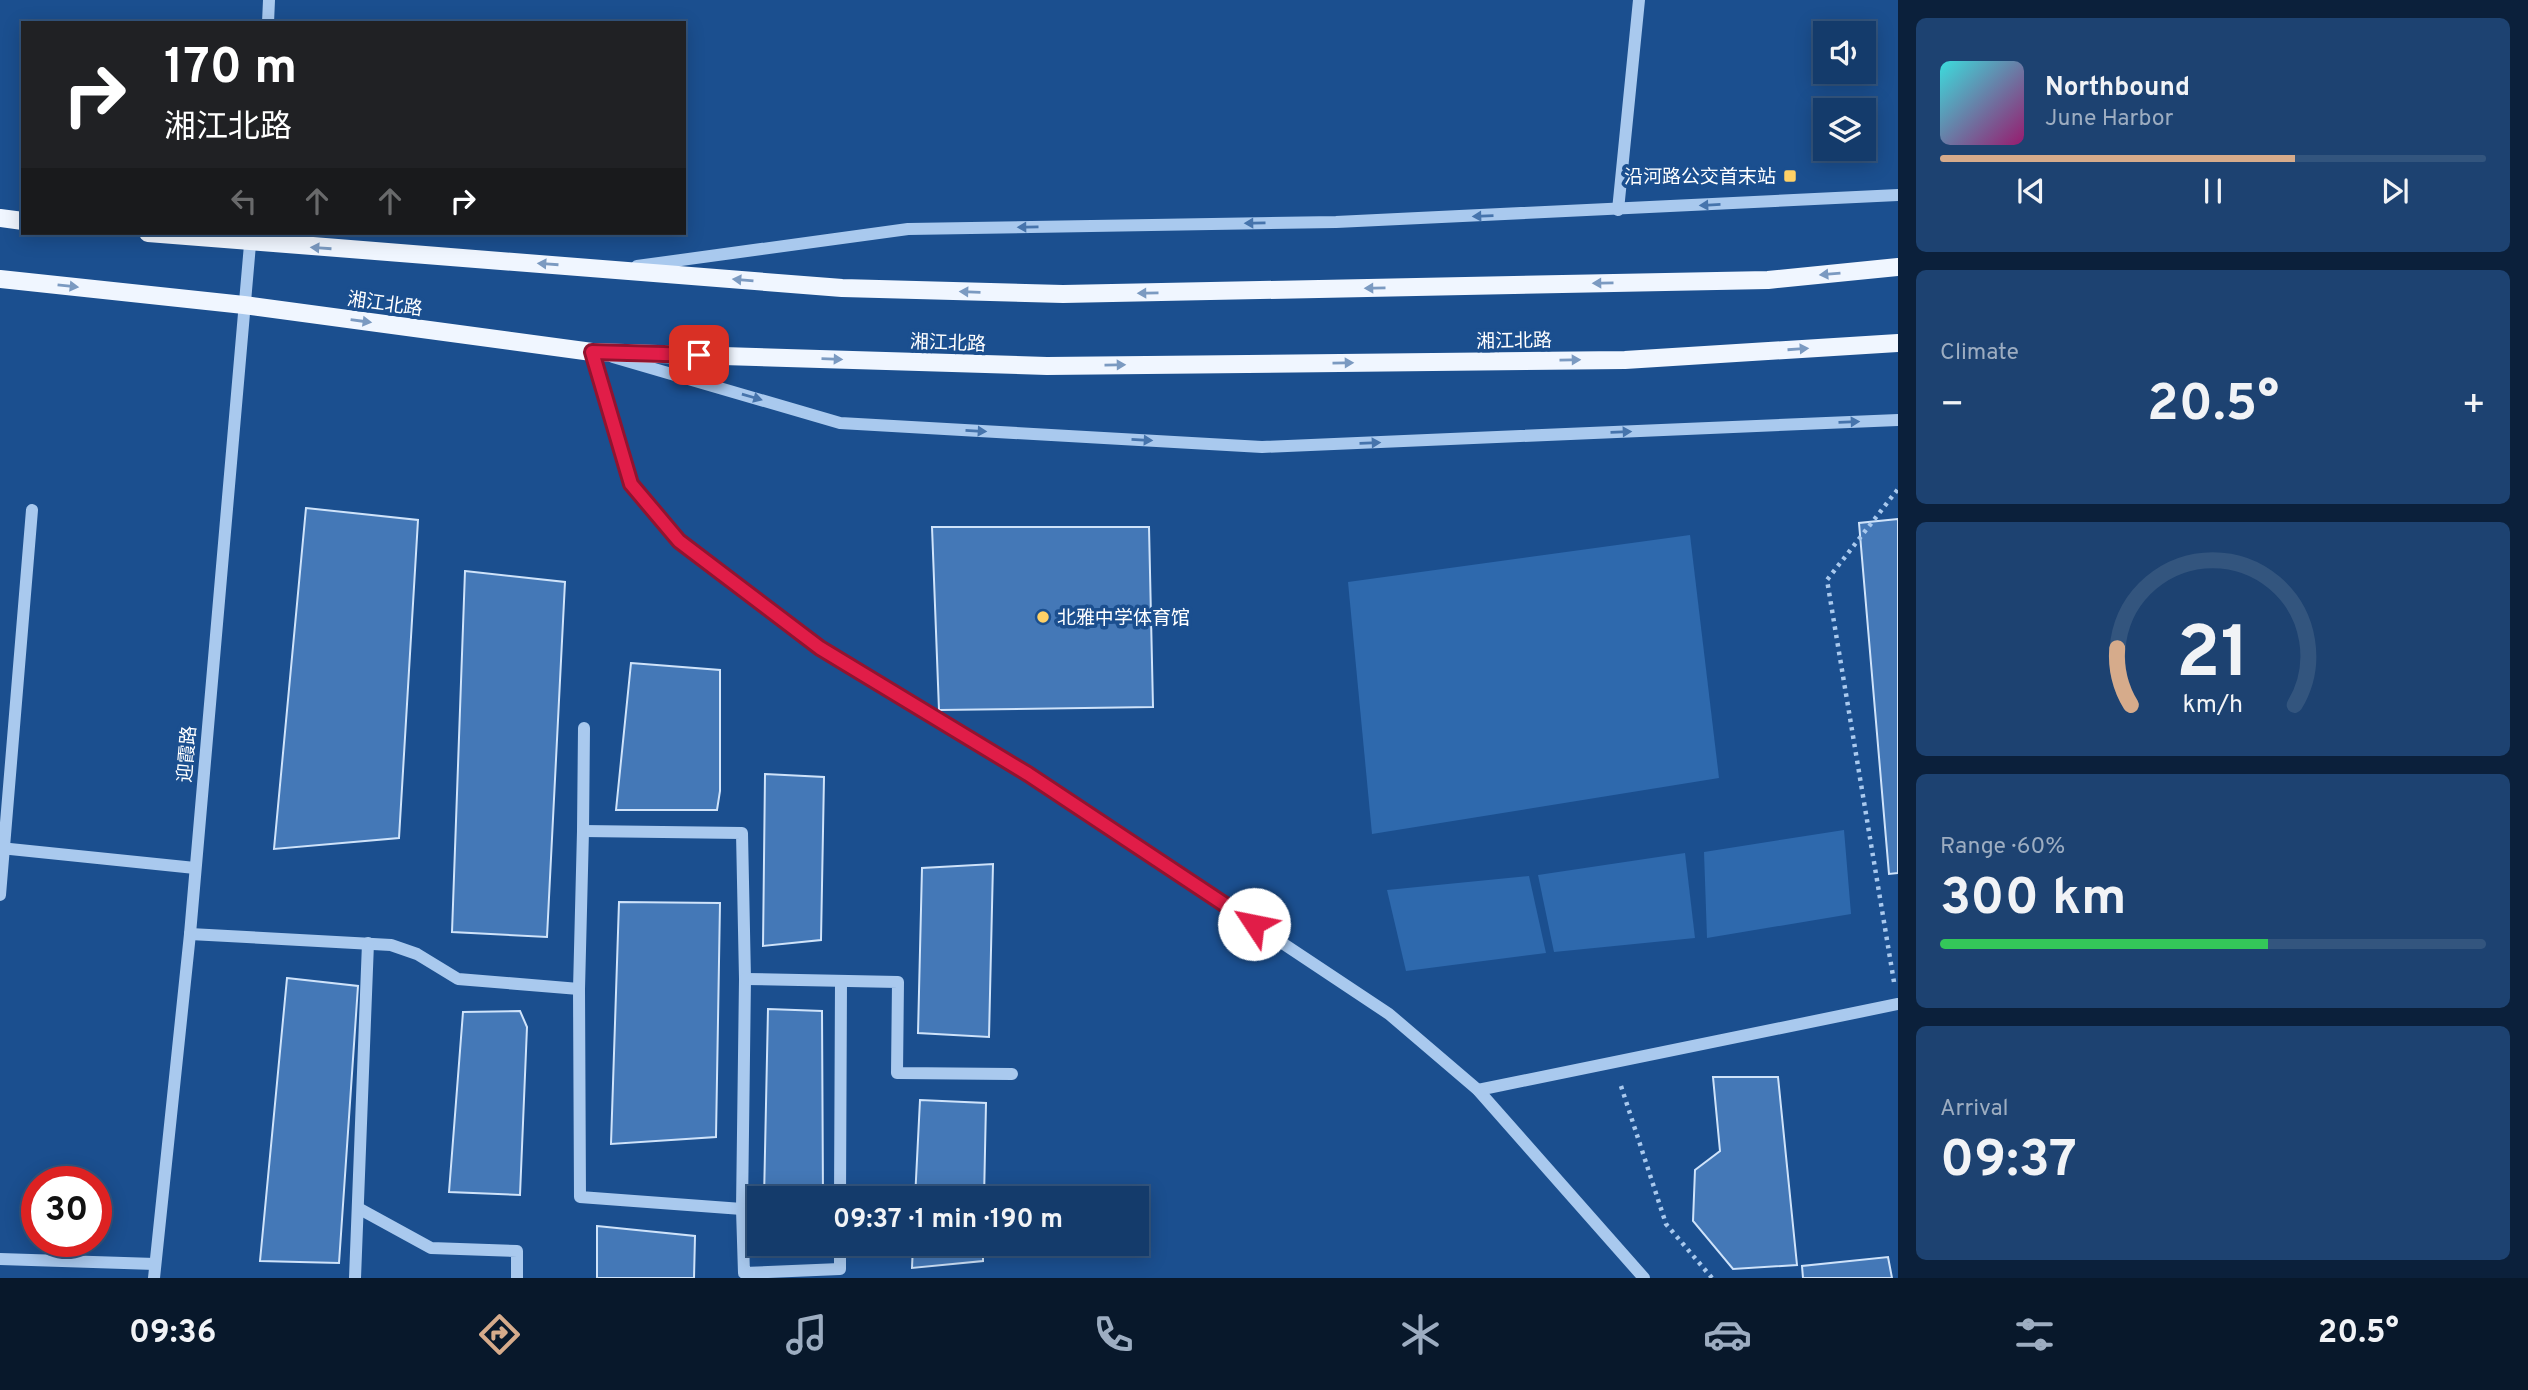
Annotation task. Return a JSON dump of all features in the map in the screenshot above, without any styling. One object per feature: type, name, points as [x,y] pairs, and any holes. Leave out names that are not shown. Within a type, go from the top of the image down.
[{"type":"main road","points":[[0,218],[21,221]]},
{"type":"main road","points":[[189,235],[842,288],[1063,294],[1768,280],[1898,267]]},
{"type":"main road","name":"湘江北路","points":[[0,279],[244,305],[592,352],[1047,366],[1625,359],[1898,342]]},
{"type":"street","points":[[268,21],[269,0]]},
{"type":"street","points":[[1618,210],[1639,0]]},
{"type":"street","points":[[616,269],[908,229],[1336,222],[1898,195]]},
{"type":"street","name":"迎霞路","points":[[154,1278],[190,934],[251,238]]},
{"type":"street","points":[[592,352],[840,423],[1262,447],[1898,420]]},
{"type":"street","points":[[592,352],[631,484],[679,541],[820,648],[1028,774],[1389,1014],[1478,1090],[1644,1278]]},
{"type":"street","points":[[0,895],[32,510]]},
{"type":"street","points":[[584,728],[579,989],[580,1197],[741,1209]]},
{"type":"street","points":[[583,831],[742,833],[745,979],[741,1209],[744,1273],[840,1269],[840,1256]]},
{"type":"street","points":[[2,849],[195,868]]},
{"type":"street","points":[[190,934],[391,944],[416,954],[458,979],[579,989]]},
{"type":"street","points":[[355,1278],[368,943]]},
{"type":"street","points":[[745,979],[898,982],[897,1073],[1012,1074]]},
{"type":"street","points":[[840,1186],[841,982]]},
{"type":"street","points":[[1478,1090],[1898,1004]]},
{"type":"street","points":[[358,1208],[430,1248],[517,1251],[516,1278]]},
{"type":"street","points":[[0,1259],[155,1264]]},
{"type":"path","points":[[1896,990],[1827,580],[1898,489]]},
{"type":"path","points":[[1613,1062],[1666,1224],[1712,1278]]},
{"type":"shaded area","points":[[1690,535],[1719,778],[1372,834],[1348,582]]},
{"type":"shaded area","points":[[1844,830],[1851,914],[1707,938],[1704,852]]},
{"type":"shaded area","points":[[1685,853],[1695,938],[1554,952],[1538,875]]},
{"type":"shaded area","points":[[1529,876],[1546,953],[1406,971],[1387,890]]},
{"type":"building","points":[[306,508],[418,520],[399,838],[274,849]]},
{"type":"building","points":[[1898,519],[1898,873],[1889,874],[1859,523]]},
{"type":"building","name":"北雅中学体育馆","points":[[932,527],[1149,527],[1153,707],[939,710]]},
{"type":"building","points":[[465,571],[565,582],[547,937],[452,932]]},
{"type":"building","points":[[631,663],[720,670],[720,791],[717,810],[616,810]]},
{"type":"building","points":[[765,774],[824,777],[821,940],[763,946]]},
{"type":"building","points":[[993,864],[989,1037],[918,1033],[922,868]]},
{"type":"building","points":[[619,902],[720,903],[716,1137],[611,1144]]},
{"type":"building","points":[[287,978],[358,986],[339,1263],[260,1261]]},
{"type":"building","points":[[768,1009],[822,1011],[823,1186],[764,1186]]},
{"type":"building","points":[[520,1011],[527,1027],[520,1195],[449,1192],[463,1012]]},
{"type":"building","points":[[1713,1077],[1778,1077],[1797,1265],[1733,1269],[1693,1221],[1695,1170],[1720,1151]]},
{"type":"building","points":[[920,1100],[986,1103],[984,1186],[916,1186]]},
{"type":"building","points":[[597,1226],[695,1236],[694,1278],[597,1278]]},
{"type":"building","points":[[912,1256],[983,1256],[983,1261],[912,1268]]},
{"type":"building","points":[[1888,1257],[1892,1278],[1803,1278],[1802,1266]]},
{"type":"place","name":"沿河路公交首末站","points":[[1790,176]]},
{"type":"place","name":"北雅中学体育馆","points":[[1043,617]]},
{"type":"route","points":[[699,355],[592,352],[631,484],[679,541],[820,648],[1028,774],[1254,924]]}]
